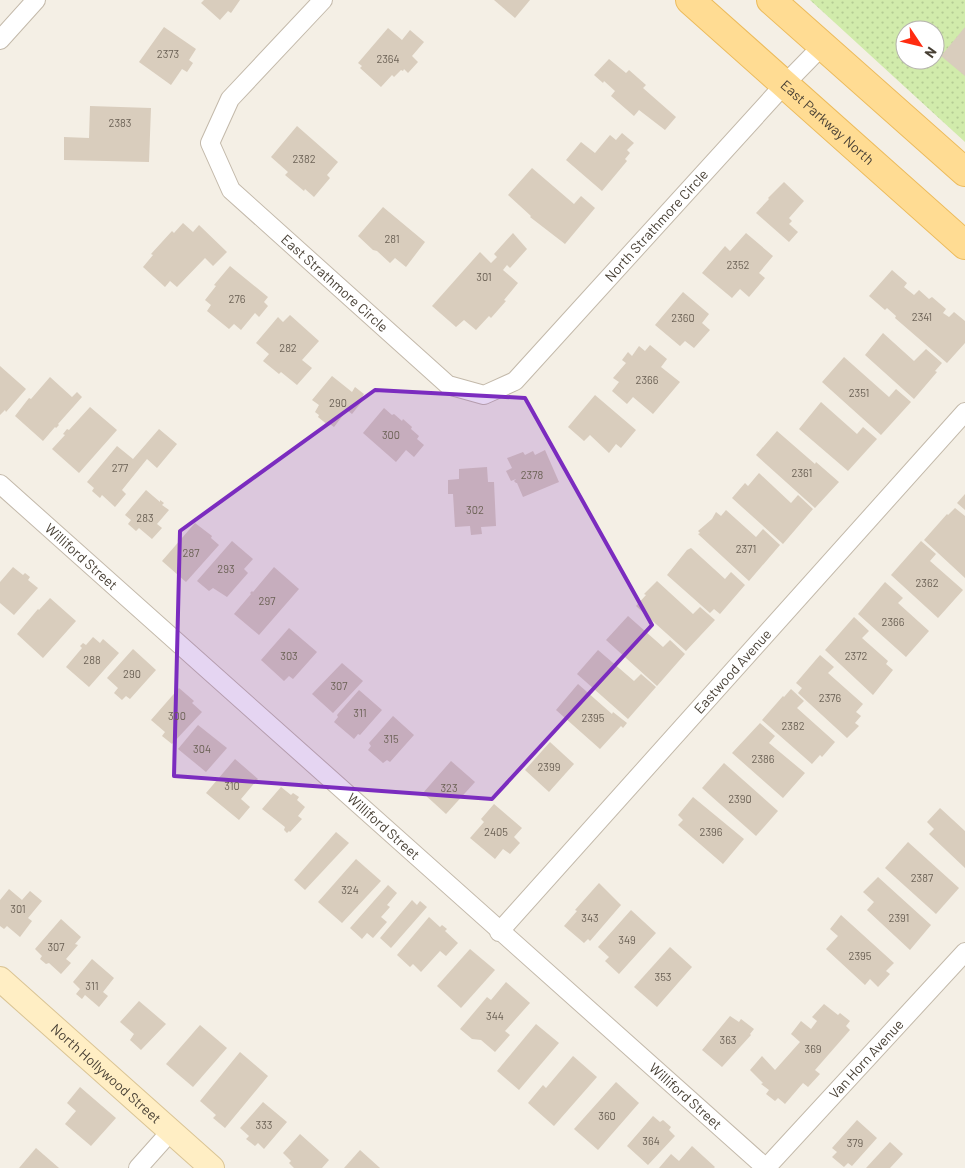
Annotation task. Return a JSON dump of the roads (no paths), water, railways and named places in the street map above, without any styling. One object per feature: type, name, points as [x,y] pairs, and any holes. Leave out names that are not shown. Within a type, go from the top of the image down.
[{"type":"main road","name":"East Parkway North","points":[[690,0],[965,245]]},
{"type":"main road","points":[[771,0],[965,172]]},
{"type":"main road","name":"North Hollywood Street","points":[[0,979],[212,1168]]},
{"type":"street","points":[[1,35],[36,0]]},
{"type":"street","name":"East Strathmore Circle","points":[[322,0],[230,99],[210,142],[231,190],[448,385],[484,395]]},
{"type":"street","name":"North Strathmore Circle","points":[[484,395],[515,381],[784,85],[822,46]]},
{"type":"street","name":"Eastwood Avenue","points":[[499,932],[965,412]]},
{"type":"street","name":"Williford Street","points":[[0,484],[499,932],[766,1168]]},
{"type":"street","name":"Van Horn Avenue","points":[[766,1168],[965,952]]},
{"type":"street","points":[[138,1168],[171,1131]]}]
